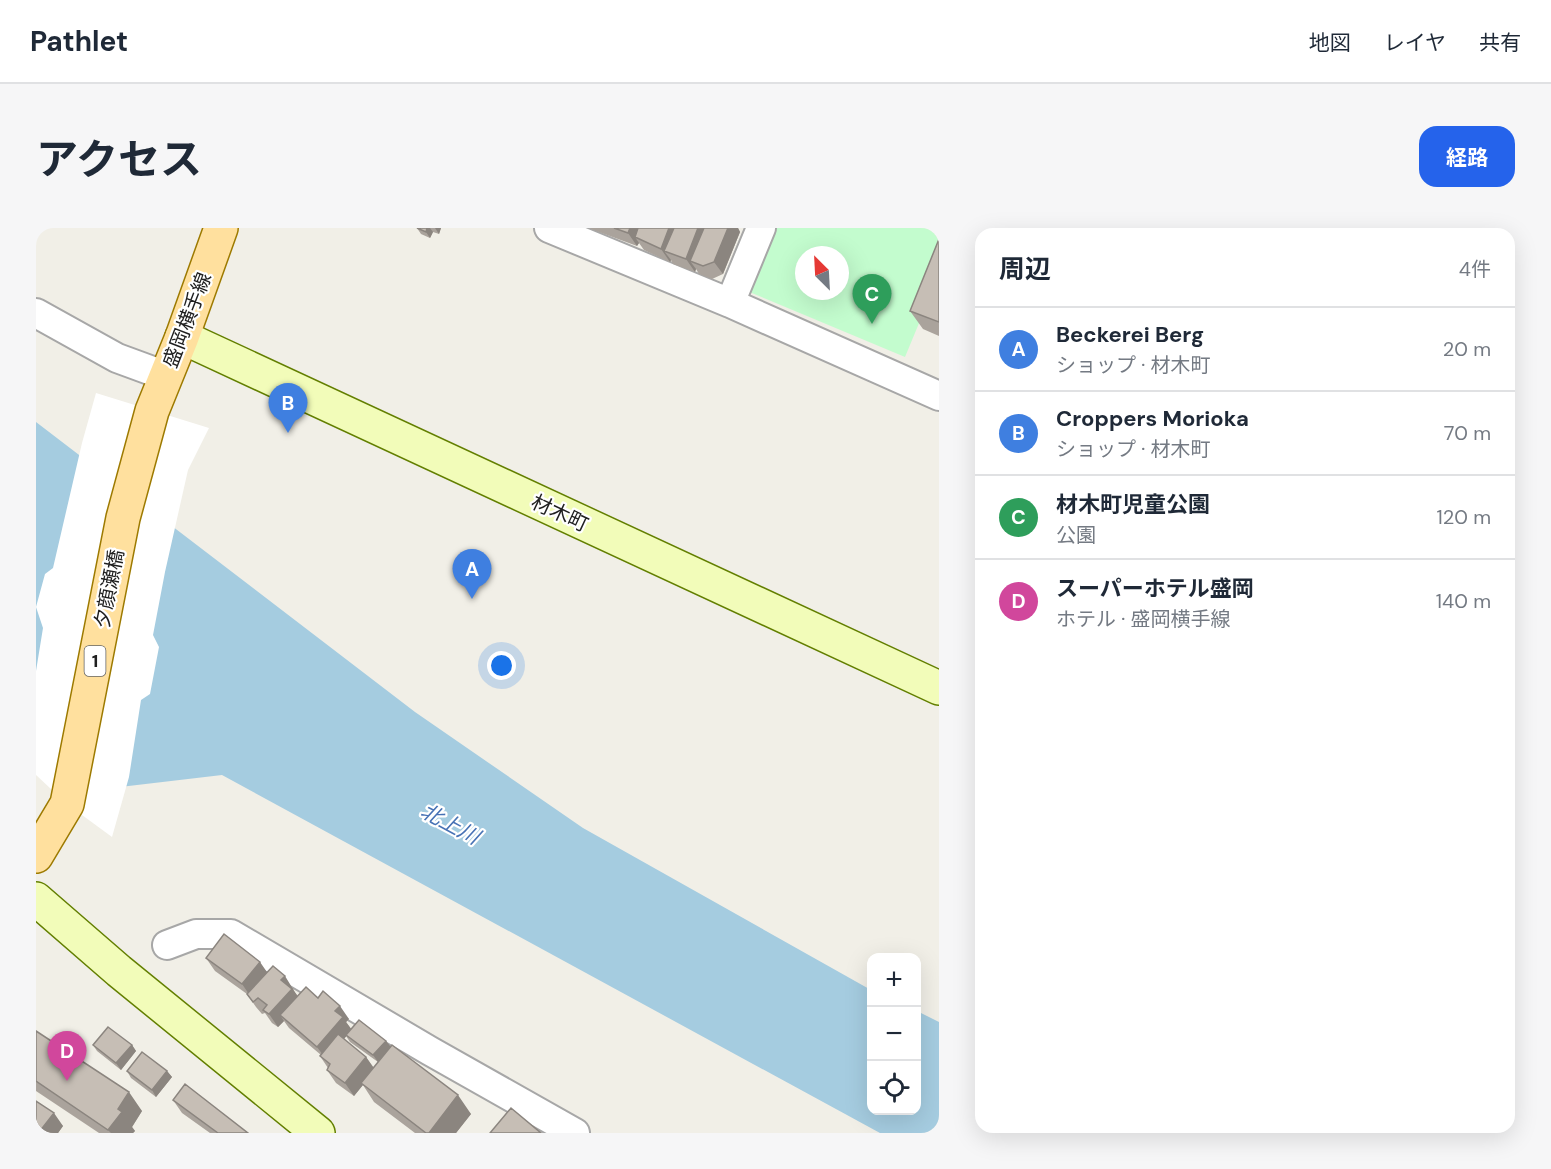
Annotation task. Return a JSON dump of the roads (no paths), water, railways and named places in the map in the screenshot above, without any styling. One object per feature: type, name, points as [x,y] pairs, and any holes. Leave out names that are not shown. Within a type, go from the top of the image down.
[{"type":"main road","name":"盛岡横手線","points":[[152,411],[182,337],[221,228]]},
{"type":"main road","name":"夕顔瀬橋","points":[[36,856],[67,804],[123,518],[152,411]]},
{"type":"street","points":[[549,228],[730,303],[939,396]]},
{"type":"street","points":[[730,303],[761,228]]},
{"type":"street","points":[[36,313],[117,358],[166,376]]},
{"type":"street","name":"材木町","points":[[182,337],[939,688]]},
{"type":"street","points":[[36,899],[119,971],[318,1133]]},
{"type":"street","points":[[167,945],[196,934],[231,934],[574,1133]]},
{"type":"water","name":"北上川","points":[[36,422],[415,712],[583,828],[867,988],[867,1115],[921,1115],[921,1013],[939,1022],[939,1133],[880,1133],[222,775],[86,791],[36,760]]},
{"type":"place","name":"材木町児童公園","points":[[872,324]]},
{"type":"place","name":"Croppers Morioka","points":[[288,433]]},
{"type":"place","name":"Beckerei Berg","points":[[472,599]]},
{"type":"place","name":"スーパーホテル盛岡","points":[[67,1081]]}]
